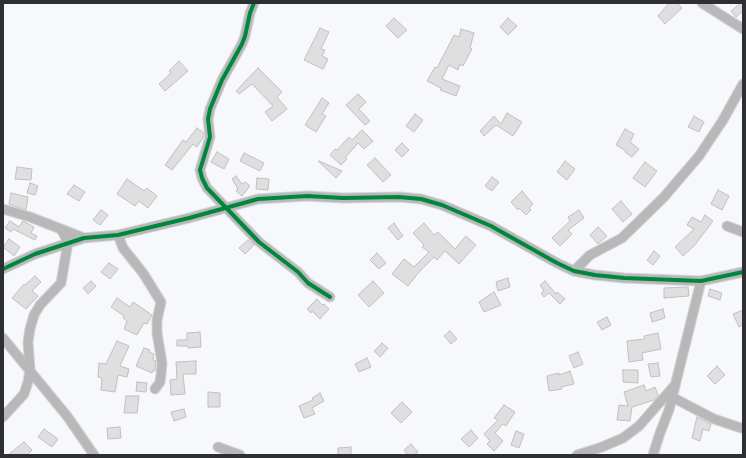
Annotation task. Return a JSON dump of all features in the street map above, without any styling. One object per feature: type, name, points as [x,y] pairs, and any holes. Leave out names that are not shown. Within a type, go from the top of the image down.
[{"type":"street","points":[[254,3],[250,13],[246,36],[222,80],[210,109],[208,119],[210,137],[200,170],[202,178],[207,188],[260,242],[298,272],[308,283],[330,297]]},
{"type":"street","points":[[702,3],[743,30]]},
{"type":"street","points":[[574,271],[590,255],[622,238],[664,197],[699,156],[723,120],[743,84]]},
{"type":"street","points":[[3,269],[35,254],[68,242],[84,238],[118,235],[189,218],[258,199],[286,197],[399,197],[421,199],[442,205],[491,226],[574,271],[624,278],[701,281],[743,272]]},
{"type":"street","points":[[3,209],[84,238]]},
{"type":"street","points":[[727,226],[743,232]]},
{"type":"street","points":[[3,417],[24,394],[28,382],[30,369],[28,342],[34,315],[40,305],[61,283],[68,242],[61,229]]},
{"type":"street","points":[[118,235],[123,248],[143,273],[161,302],[157,320],[157,333],[162,369],[160,382],[155,389]]},
{"type":"street","points":[[653,455],[672,398],[701,281]]},
{"type":"street","points":[[3,338],[30,369],[67,416],[94,455]]},
{"type":"street","points":[[577,455],[623,438],[638,426],[675,385]]},
{"type":"street","points":[[672,398],[714,419],[741,428]]},
{"type":"street","points":[[218,447],[240,455]]},
{"type":"building","points":[[669,3],[677,3],[682,8],[665,24],[658,16]]},
{"type":"building","points":[[743,3],[743,11],[736,17],[731,11]]},
{"type":"building","points":[[394,18],[407,30],[398,38],[386,26]]},
{"type":"building","points":[[508,18],[517,26],[508,35],[500,27]]},
{"type":"building","points":[[320,28],[329,32],[321,49],[325,50],[322,56],[328,59],[323,69],[304,60]]},
{"type":"building","points":[[461,29],[474,33],[470,48],[472,49],[463,66],[460,64],[458,70],[449,65],[442,79],[460,86],[456,96],[440,90],[441,88],[427,81],[435,67],[437,68],[454,35],[459,37]]},
{"type":"building","points":[[179,61],[188,71],[165,91],[159,84],[171,73],[169,71]]},
{"type":"building","points":[[258,68],[282,92],[277,97],[287,109],[272,121],[265,112],[273,106],[252,84],[239,94],[236,91]]},
{"type":"building","points":[[358,94],[366,102],[359,109],[370,121],[365,125],[346,105]]},
{"type":"building","points":[[322,98],[329,103],[322,114],[326,116],[316,132],[305,125]]},
{"type":"building","points":[[507,113],[522,122],[513,136],[496,125],[484,136],[480,131],[494,116],[501,124]]},
{"type":"building","points":[[415,114],[423,120],[414,132],[406,126]]},
{"type":"building","points":[[694,116],[704,122],[699,132],[688,127]]},
{"type":"building","points":[[197,128],[204,133],[204,136],[197,147],[193,144],[172,170],[165,165],[183,140],[186,142]]},
{"type":"building","points":[[625,129],[634,134],[630,142],[639,149],[632,157],[616,145]]},
{"type":"building","points":[[362,130],[373,141],[364,149],[358,143],[341,165],[330,155],[349,137],[352,140]]},
{"type":"building","points":[[402,143],[409,150],[402,157],[395,150]]},
{"type":"building","points":[[217,152],[229,159],[224,169],[211,162]]},
{"type":"building","points":[[244,153],[264,163],[260,171],[240,161]]},
{"type":"building","points":[[375,158],[391,175],[383,182],[367,165]]},
{"type":"building","points":[[319,161],[342,171],[336,178]]},
{"type":"building","points":[[565,161],[575,169],[567,180],[557,172]]},
{"type":"building","points":[[645,162],[657,171],[645,187],[633,178]]},
{"type":"building","points":[[17,167],[32,169],[31,180],[15,179]]},
{"type":"building","points":[[236,176],[242,184],[245,182],[250,186],[242,196],[236,191],[238,189],[232,179]]},
{"type":"building","points":[[492,177],[499,182],[492,191],[485,186]]},
{"type":"building","points":[[257,178],[269,179],[268,190],[256,189]]},
{"type":"building","points":[[127,179],[144,191],[147,188],[157,196],[148,208],[139,201],[135,206],[117,194]]},
{"type":"building","points":[[30,183],[38,186],[35,195],[27,193]]},
{"type":"building","points":[[74,185],[85,192],[79,201],[67,194]]},
{"type":"building","points":[[718,190],[729,196],[722,210],[711,204]]},
{"type":"building","points":[[522,191],[533,204],[529,208],[531,210],[526,215],[519,208],[518,210],[511,202]]},
{"type":"building","points":[[11,193],[28,197],[26,210],[9,204]]},
{"type":"building","points":[[621,201],[632,214],[623,222],[612,209]]},
{"type":"building","points":[[101,210],[108,215],[100,225],[93,220]]},
{"type":"building","points":[[579,210],[584,218],[568,230],[572,234],[560,246],[552,238],[570,221],[568,217]]},
{"type":"building","points":[[705,215],[713,221],[694,246],[683,256],[675,247],[694,229],[687,225],[692,217],[701,222]]},
{"type":"building","points":[[10,221],[19,227],[23,221],[34,227],[31,233],[37,236],[35,240],[13,229],[11,232],[5,228]]},
{"type":"building","points":[[394,223],[403,236],[398,240],[388,228]]},
{"type":"building","points":[[424,223],[434,235],[438,232],[455,249],[466,236],[476,245],[459,264],[445,251],[437,260],[434,257],[408,286],[392,274],[404,259],[414,267],[429,252],[422,247],[424,245],[413,233]]},
{"type":"building","points":[[598,227],[607,236],[598,244],[590,235]]},
{"type":"building","points":[[9,239],[20,247],[14,256],[3,247]]},
{"type":"building","points":[[248,240],[254,245],[245,254],[239,248]]},
{"type":"building","points":[[654,251],[660,256],[653,265],[647,260]]},
{"type":"building","points":[[377,253],[386,263],[379,269],[370,260]]},
{"type":"building","points":[[109,263],[118,269],[110,279],[101,272]]},
{"type":"building","points":[[35,276],[41,282],[32,291],[38,296],[26,309],[12,298],[24,284],[25,285]]},
{"type":"building","points":[[508,278],[510,287],[498,291],[496,282]]},
{"type":"building","points":[[91,281],[96,286],[88,294],[83,288]]},
{"type":"building","points":[[373,281],[384,293],[369,307],[358,295]]},
{"type":"building","points":[[545,281],[556,294],[557,292],[565,299],[560,304],[549,293],[544,297],[541,293],[544,291],[540,285]]},
{"type":"building","points":[[688,287],[689,296],[664,298],[664,288]]},
{"type":"building","points":[[710,289],[722,293],[720,300],[708,296]]},
{"type":"building","points":[[494,292],[501,305],[484,312],[479,302]]},
{"type":"building","points":[[117,298],[130,307],[133,302],[152,315],[147,324],[144,323],[137,335],[124,329],[127,321],[123,318],[124,316],[111,307]]},
{"type":"building","points":[[317,299],[322,305],[324,304],[329,309],[320,319],[312,311],[311,313],[307,309]]},
{"type":"building","points":[[663,309],[665,318],[652,322],[650,313]]},
{"type":"building","points":[[743,310],[743,325],[739,327],[733,314]]},
{"type":"building","points":[[607,317],[611,325],[602,330],[597,322]]},
{"type":"building","points":[[450,331],[457,339],[451,344],[444,336]]},
{"type":"building","points":[[200,332],[201,347],[188,348],[188,346],[177,346],[177,340],[187,340],[187,333]]},
{"type":"building","points":[[658,333],[661,349],[642,353],[643,360],[629,362],[627,341],[645,339],[644,336]]},
{"type":"building","points":[[117,341],[129,346],[120,366],[129,369],[127,377],[118,375],[115,392],[101,390],[102,378],[98,377],[99,363],[106,364]]},
{"type":"building","points":[[382,343],[388,348],[380,357],[374,351]]},
{"type":"building","points":[[144,348],[150,350],[149,352],[154,354],[153,360],[156,361],[155,371],[153,370],[152,373],[136,366]]},
{"type":"building","points":[[578,352],[583,364],[574,368],[569,356]]},
{"type":"building","points":[[367,358],[371,367],[359,372],[355,364]]},
{"type":"building","points":[[196,361],[196,374],[183,374],[185,394],[171,395],[170,380],[177,379],[176,362]]},
{"type":"building","points":[[658,363],[660,376],[651,377],[648,364]]},
{"type":"building","points":[[717,366],[725,375],[715,384],[707,376]]},
{"type":"building","points":[[623,370],[638,370],[638,383],[623,382]]},
{"type":"building","points":[[570,371],[574,384],[561,387],[562,389],[549,391],[547,376],[559,373],[559,375]]},
{"type":"building","points":[[137,382],[147,383],[146,392],[136,391]]},
{"type":"building","points":[[644,385],[646,391],[655,387],[658,395],[654,400],[632,407],[630,421],[617,420],[619,405],[628,406],[624,392]]},
{"type":"building","points":[[208,392],[220,393],[220,407],[208,407]]},
{"type":"building","points":[[320,393],[324,401],[312,408],[315,414],[304,418],[299,406],[313,400],[312,398]]},
{"type":"building","points":[[126,396],[139,396],[137,413],[124,413]]},
{"type":"building","points":[[402,402],[412,412],[401,423],[391,413]]},
{"type":"building","points":[[504,405],[515,412],[506,426],[503,424],[495,433],[503,441],[494,451],[487,444],[490,441],[484,434],[498,420],[494,418]]},
{"type":"building","points":[[184,409],[186,417],[174,421],[171,412]]},
{"type":"building","points":[[697,417],[711,424],[709,431],[703,429],[700,441],[692,438]]},
{"type":"building","points":[[120,427],[121,438],[108,439],[107,428]]},
{"type":"building","points":[[44,429],[58,439],[52,447],[38,437]]},
{"type":"building","points":[[471,430],[478,438],[469,447],[461,439]]},
{"type":"building","points":[[516,431],[524,434],[519,448],[511,445]]},
{"type":"building","points":[[24,442],[32,450],[27,455],[8,455]]},
{"type":"building","points":[[411,444],[418,452],[414,455],[408,455],[404,450]]},
{"type":"building","points":[[351,447],[351,455],[338,455],[338,448]]},
{"type":"cycle path","points":[[254,3],[242,44],[222,80],[210,109],[208,119],[210,137],[200,170],[202,178],[207,188],[259,242],[298,272],[308,283],[330,297]]},
{"type":"cycle path","points":[[3,269],[35,254],[84,238],[118,235],[189,218],[258,199],[307,196],[343,198],[399,197],[421,199],[442,205],[491,226],[574,271],[595,275],[624,278],[701,281],[743,272]]}]
